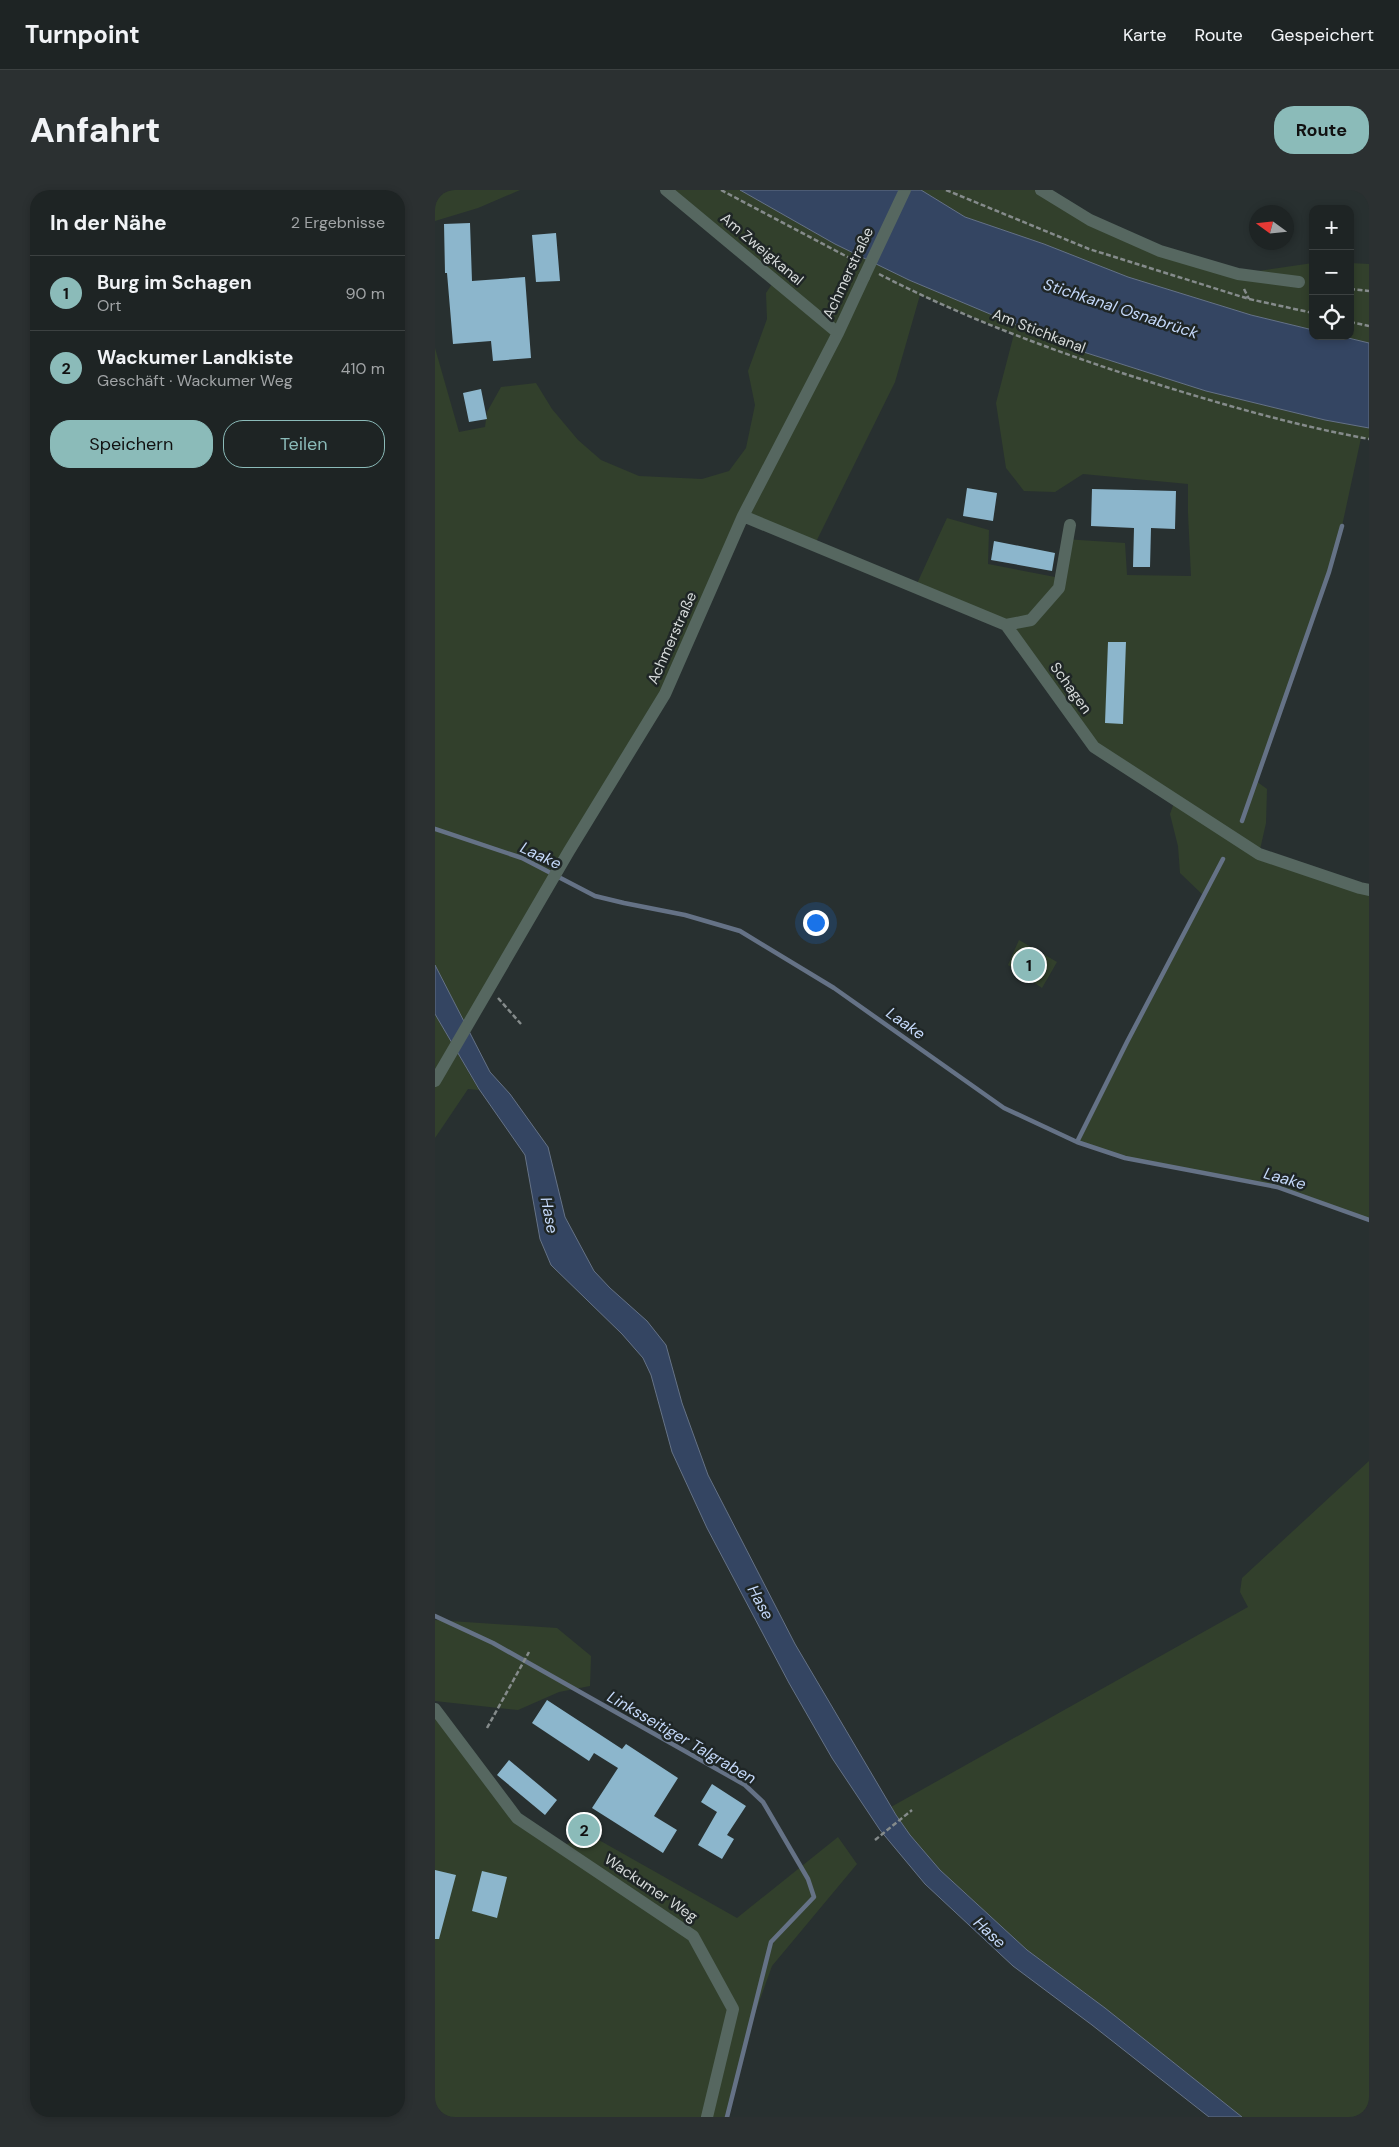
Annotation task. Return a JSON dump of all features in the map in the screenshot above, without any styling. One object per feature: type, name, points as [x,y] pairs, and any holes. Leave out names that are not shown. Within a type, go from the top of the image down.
[{"type":"street","name":"Am Zweigkanal","points":[[665,190],[838,333]]},
{"type":"street","name":"Achmerstraße","points":[[437,1078],[569,851],[665,694],[743,516],[838,333],[862,270],[905,190]]},
{"type":"street","points":[[1041,190],[1090,220],[1160,251],[1238,274],[1299,282]]},
{"type":"street","points":[[743,516],[1006,625],[1031,620],[1059,588],[1070,525]]},
{"type":"street","name":"Schagen","points":[[1006,625],[1094,747],[1259,854],[1369,890]]},
{"type":"street","name":"Wackumer Weg","points":[[435,1709],[517,1818],[693,1936],[733,2009],[707,2117]]},
{"type":"path","points":[[721,190],[862,270]]},
{"type":"path","points":[[946,190],[1089,249],[1249,299],[1309,312]]},
{"type":"path","name":"Am Stichkanal","points":[[877,272],[919,295],[1053,350],[1201,398],[1369,439]]},
{"type":"path","points":[[1354,289],[1369,291]]},
{"type":"path","points":[[1354,323],[1369,326]]},
{"type":"path","points":[[487,994],[500,999],[521,1024]]},
{"type":"path","points":[[487,1728],[528,1653]]},
{"type":"path","points":[[875,1840],[912,1810]]},
{"type":"green space","points":[[435,190],[520,190],[478,208],[435,221]]},
{"type":"green space","points":[[666,190],[740,190],[835,244],[909,280],[1071,348],[1206,391],[1325,420],[1369,428],[1369,439],[1361,438],[1342,526],[1329,572],[1256,781],[1267,789],[1266,823],[1259,854],[1369,890],[1369,1220],[1277,1187],[1125,1158],[1077,1142],[1204,896],[1180,873],[1178,846],[1170,814],[1175,800],[1094,747],[1006,625],[915,588],[947,518],[989,530],[988,564],[1055,577],[1064,539],[1125,543],[1127,575],[1191,576],[1188,484],[1083,474],[1055,492],[1024,491],[1006,468],[996,403],[1014,334],[920,295],[895,382],[814,546],[743,516],[665,694],[466,1028],[435,965],[435,348],[459,432],[485,427],[487,412],[501,387],[536,383],[552,409],[578,440],[601,460],[639,476],[702,479],[729,471],[746,448],[755,405],[748,371],[767,319],[766,293],[774,281]]},
{"type":"green space","points":[[921,190],[1041,190],[1090,220],[1238,274],[1309,264],[1309,329],[1251,315],[1127,277],[1044,244],[965,217]]},
{"type":"green space","points":[[1354,263],[1369,264],[1369,343],[1354,339]]},
{"type":"green space","points":[[1019,940],[1057,962],[1042,988],[1008,965]]},
{"type":"green space","points":[[435,1014],[479,1090],[468,1089],[435,1138]]},
{"type":"green space","points":[[1369,1461],[1369,2117],[1242,2117],[1105,2008],[1027,1950],[940,1870],[910,1835],[891,1807],[1248,1607],[1240,1592],[1242,1578]]},
{"type":"green space","points":[[435,1620],[557,1628],[591,1656],[590,1686],[559,1692],[518,1710],[435,1701]]},
{"type":"green space","points":[[435,1709],[517,1818],[559,1847],[590,1835],[737,1918],[838,1837],[857,1864],[772,1966],[744,2044],[728,2117],[435,2117]]},
{"type":"water","name":"Stichkanal Osnabrück","points":[[740,190],[921,190],[965,217],[1044,244],[1128,277],[1251,315],[1309,329],[1309,340],[1354,339],[1369,343],[1369,428],[1325,420],[1206,391],[1071,348],[909,280],[835,244]]},
{"type":"water","name":"Hase","points":[[435,965],[490,1072],[510,1094],[548,1147],[565,1217],[594,1271],[647,1321],[666,1345],[682,1403],[708,1475],[795,1644],[896,1815],[910,1835],[940,1870],[1027,1950],[1105,2008],[1242,2117],[1209,2117],[1013,1966],[925,1884],[880,1830],[832,1758],[789,1683],[707,1528],[672,1452],[651,1375],[643,1358],[622,1334],[551,1265],[540,1239],[525,1155],[479,1089],[435,1014]]},
{"type":"building","points":[[470,223],[472,281],[525,277],[531,358],[493,361],[491,341],[453,344],[447,273],[445,273],[444,224]]},
{"type":"building","points":[[556,233],[560,281],[536,282],[532,235]]},
{"type":"building","points":[[481,389],[487,419],[469,422],[463,393]]},
{"type":"building","points":[[967,488],[997,493],[993,521],[963,516]]},
{"type":"building","points":[[1092,489],[1176,491],[1175,529],[1151,528],[1150,567],[1133,567],[1134,528],[1091,526]]},
{"type":"building","points":[[994,541],[1055,553],[1052,571],[991,560]]},
{"type":"building","points":[[1108,642],[1126,642],[1123,724],[1105,723]]},
{"type":"building","points":[[547,1700],[622,1749],[626,1744],[678,1778],[654,1816],[677,1830],[663,1853],[592,1808],[618,1768],[594,1753],[589,1761],[532,1723]]},
{"type":"building","points":[[509,1760],[557,1800],[545,1815],[497,1775]]},
{"type":"building","points":[[712,1784],[746,1806],[727,1835],[734,1839],[722,1859],[698,1845],[717,1812],[701,1802]]},
{"type":"building","points":[[435,1870],[456,1875],[439,1939],[435,1939]]},
{"type":"building","points":[[482,1871],[507,1877],[497,1918],[472,1911]]},
{"type":"waterway","points":[[1242,821],[1329,572],[1342,526]]},
{"type":"waterway","name":"Laake","points":[[435,829],[522,858],[595,896],[685,915],[740,931],[834,988],[1004,1108],[1077,1142],[1125,1158],[1277,1187],[1369,1220]]},
{"type":"waterway","points":[[1077,1142],[1223,859]]},
{"type":"waterway","name":"Linksseitiger Talgraben","points":[[435,1616],[493,1643],[745,1785],[763,1802],[808,1879],[814,1897],[771,1942],[727,2117]]},
{"type":"place","name":"Burg im Schagen","points":[[1029,965]]},
{"type":"place","name":"Wackumer Landkiste","points":[[584,1830]]}]
